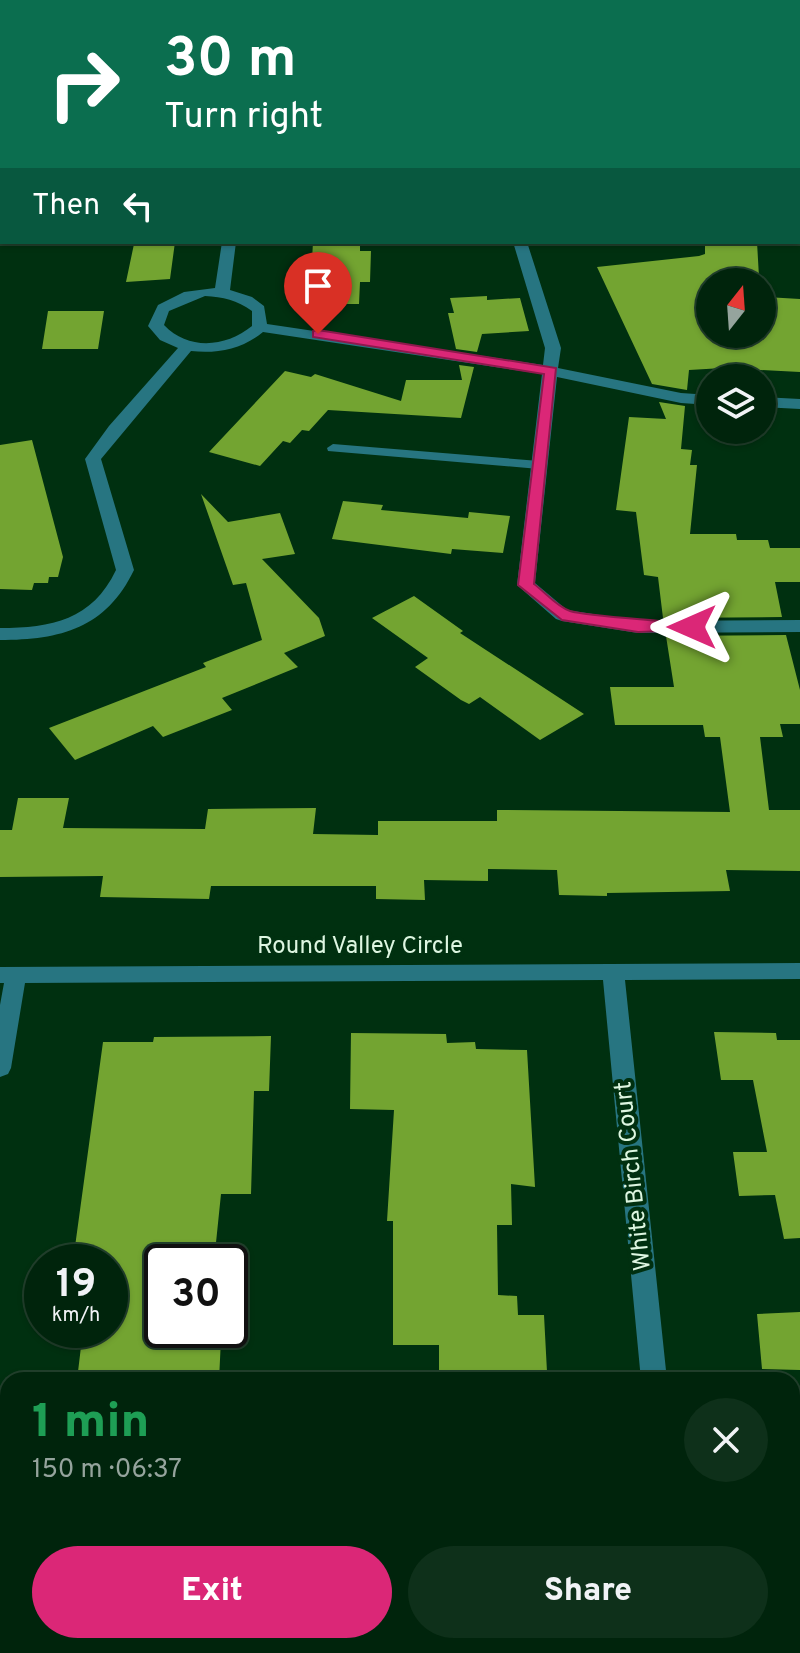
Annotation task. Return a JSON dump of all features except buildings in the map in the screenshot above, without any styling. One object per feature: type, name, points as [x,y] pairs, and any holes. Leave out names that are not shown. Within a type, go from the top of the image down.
[{"type":"street","points":[[222,293],[229,244]]},
{"type":"street","points":[[521,244],[553,348],[526,585],[562,615],[638,627],[800,626]]},
{"type":"street","points":[[222,293],[250,301],[259,309],[260,327],[252,335],[223,346],[187,346],[162,334],[156,326],[163,308],[189,295],[222,293]]},
{"type":"street","points":[[260,327],[551,371],[696,399]]},
{"type":"street","points":[[0,634],[27,635],[76,623],[107,602],[125,570],[93,459],[114,426],[167,373],[187,346]]},
{"type":"street","points":[[776,403],[800,404]]},
{"type":"street","name":"White Birch Court","points":[[613,971],[653,1372]]},
{"type":"street","name":"Round Valley Circle","points":[[0,1068],[8,975],[800,971]]},
{"type":"lane","points":[[333,448],[539,465]]},
{"type":"route","points":[[318,334],[551,371],[526,585],[562,615],[638,627],[692,627]]}]
